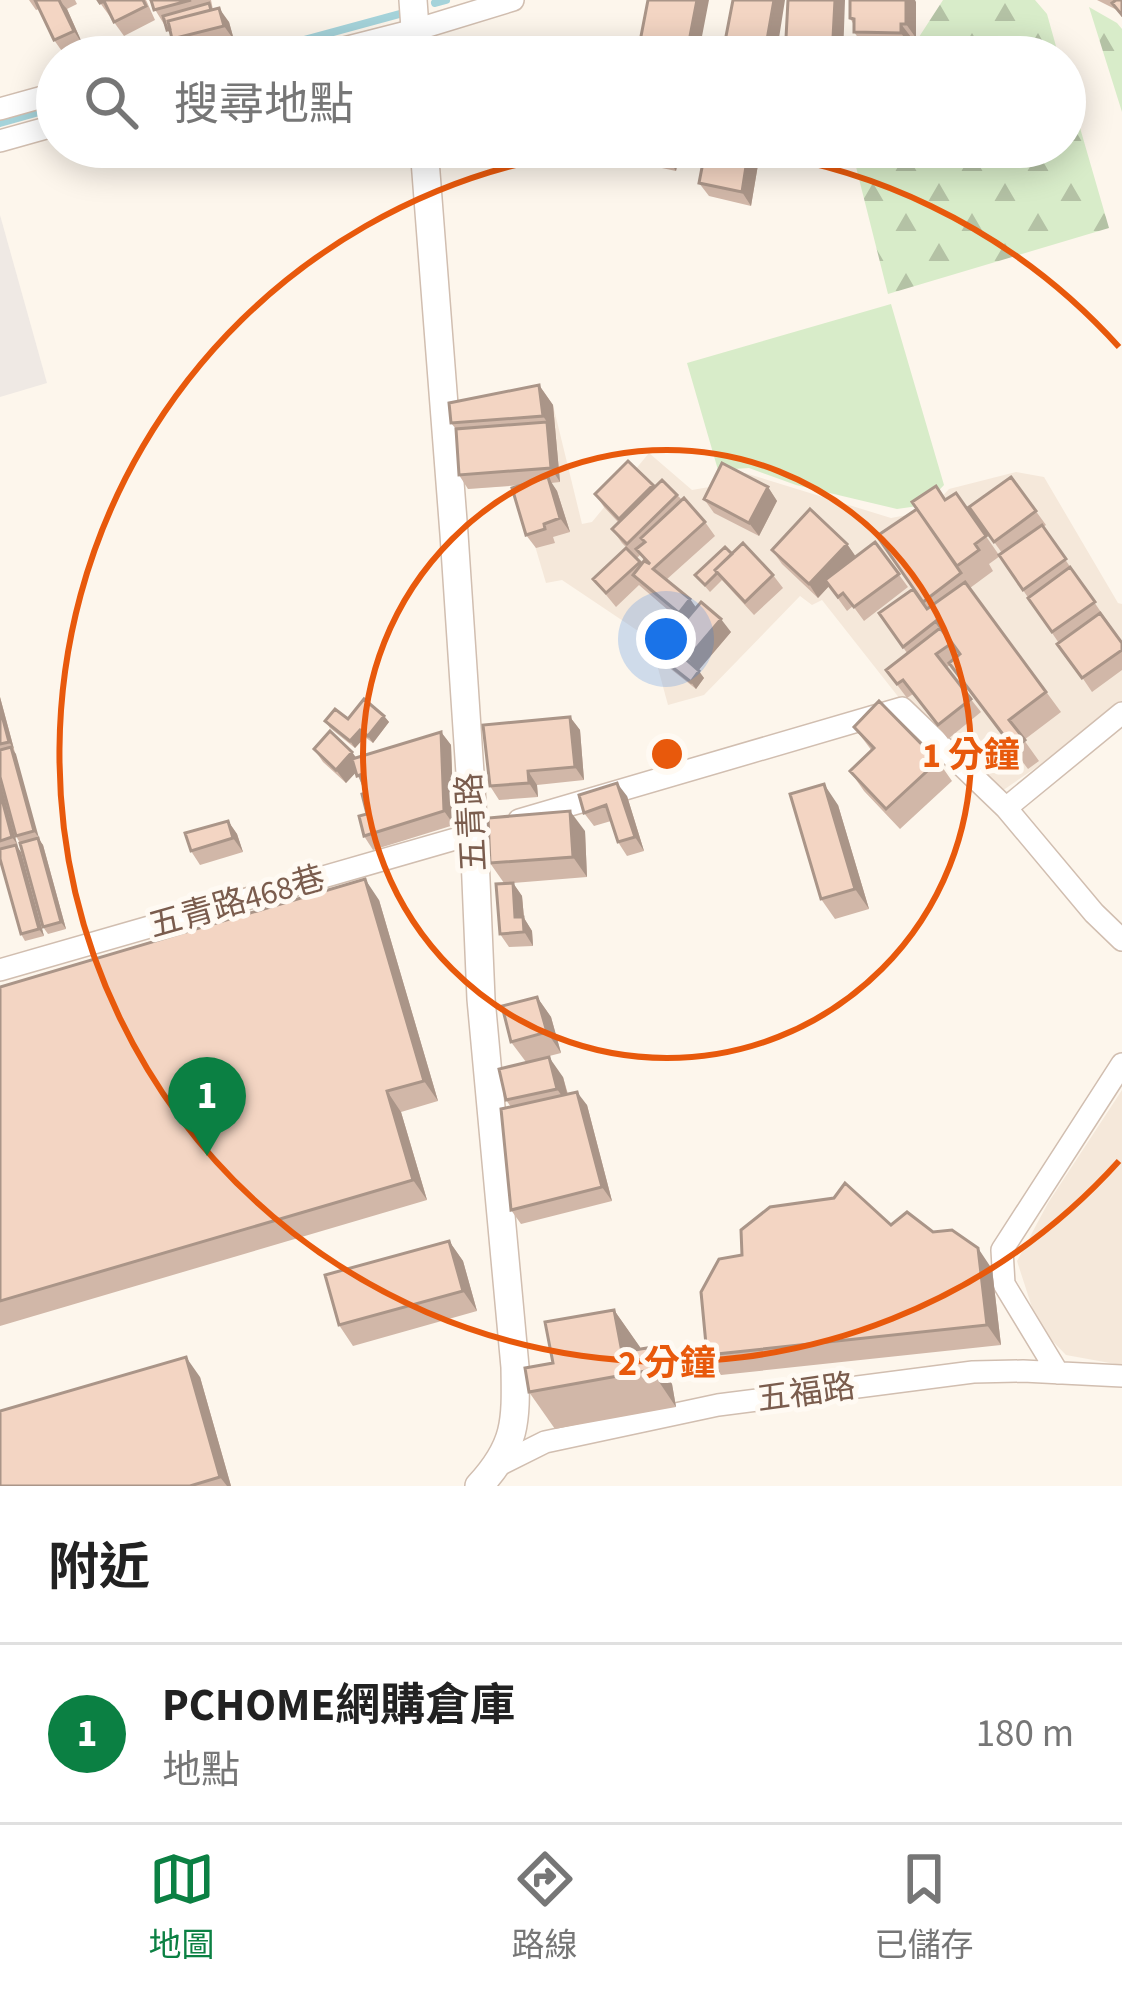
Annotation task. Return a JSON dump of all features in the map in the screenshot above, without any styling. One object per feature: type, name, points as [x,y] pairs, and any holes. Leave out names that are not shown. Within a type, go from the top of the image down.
[{"type":"street","points":[[413,0],[415,36]]},
{"type":"street","points":[[434,36],[513,0]]},
{"type":"street","points":[[0,109],[36,99]]},
{"type":"street","points":[[0,141],[36,131]]},
{"type":"street","name":"五青路","points":[[426,168],[482,999],[515,1367],[516,1415],[506,1452],[489,1476]]},
{"type":"street","name":"五青路468巷","points":[[0,970],[902,708],[1006,808]]},
{"type":"street","points":[[1122,713],[1006,808],[1122,940]]},
{"type":"street","points":[[1058,1373],[1004,1284],[1002,1250],[1122,1064]]},
{"type":"street","name":"五福路","points":[[489,1476],[544,1442],[718,1405],[973,1372],[1122,1376]]},
{"type":"shaded area","points":[[0,215],[47,383],[0,397]]},
{"type":"shaded area","points":[[553,405],[582,524],[592,522],[649,453],[692,490],[715,486],[716,477],[745,473],[891,518],[929,511],[949,489],[1016,472],[1044,477],[1122,604],[1122,701],[1082,736],[999,793],[900,699],[822,600],[812,605],[800,596],[704,695],[668,705],[650,639],[562,580],[546,583],[519,485],[468,489],[464,423]]},
{"type":"shaded area","points":[[1122,1090],[1121,1365],[1066,1355],[1038,1326],[1017,1261],[1048,1203]]},
{"type":"green space","points":[[943,0],[1035,0],[1047,14],[1053,36],[920,36]]},
{"type":"green space","points":[[1089,7],[1122,29],[1122,112]]},
{"type":"green space","points":[[1086,149],[1109,228],[888,294],[856,168],[1086,168]]},
{"type":"green space","points":[[891,304],[944,485],[925,505],[897,509],[796,485],[749,468],[718,470],[687,363]]},
{"type":"building","points":[[35,0],[59,0],[74,31],[52,36]]},
{"type":"building","points":[[98,0],[143,0],[146,6],[114,22],[104,1]]},
{"type":"building","points":[[151,0],[191,0],[154,10]]},
{"type":"building","points":[[648,0],[697,0],[690,36],[641,36]]},
{"type":"building","points":[[733,0],[774,0],[768,36],[726,36]]},
{"type":"building","points":[[788,0],[835,0],[833,36],[786,36]]},
{"type":"building","points":[[850,0],[906,0],[906,24],[901,24],[901,33],[854,32]]},
{"type":"building","points":[[209,3],[211,10],[168,21],[167,30],[163,16]]},
{"type":"building","points":[[219,8],[224,26],[171,36],[168,21]]},
{"type":"building","points":[[702,168],[746,168],[742,192],[699,183]]},
{"type":"building","points":[[539,385],[543,416],[451,423],[449,403]]},
{"type":"building","points":[[547,422],[551,468],[459,475],[456,429]]},
{"type":"building","points":[[628,461],[653,485],[619,519],[595,494]]},
{"type":"building","points":[[722,463],[768,487],[749,523],[704,499]]},
{"type":"building","points":[[548,477],[560,518],[526,535],[512,488]]},
{"type":"building","points":[[1011,477],[1036,511],[994,542],[969,507]]},
{"type":"building","points":[[662,480],[677,495],[627,544],[612,529]]},
{"type":"building","points":[[936,486],[945,500],[956,493],[986,536],[975,544],[979,550],[957,566],[912,502]]},
{"type":"building","points":[[684,498],[705,522],[653,569],[690,599],[679,613],[633,575],[644,561],[650,564],[636,549],[645,542],[641,538]]},
{"type":"building","points":[[810,509],[847,544],[809,584],[772,550]]},
{"type":"building","points":[[917,509],[961,573],[923,602],[877,536]]},
{"type":"building","points":[[1042,525],[1066,559],[1023,590],[999,555]]},
{"type":"building","points":[[875,542],[899,574],[854,607],[825,580]]},
{"type":"building","points":[[743,543],[773,575],[745,602],[715,570]]},
{"type":"building","points":[[725,547],[732,554],[705,585],[695,575]]},
{"type":"building","points":[[626,548],[640,562],[606,593],[593,579]]},
{"type":"building","points":[[1070,567],[1095,602],[1052,632],[1028,598]]},
{"type":"building","points":[[965,582],[1046,692],[1009,720],[1025,740],[1014,749],[949,663],[960,654],[936,621],[903,647],[879,613],[913,589],[927,609]]},
{"type":"building","points":[[701,602],[721,619],[688,658],[668,641]]},
{"type":"building","points":[[1100,613],[1122,650],[1082,678],[1057,644]]},
{"type":"building","points":[[940,628],[952,643],[936,654],[971,699],[938,725],[903,680],[897,684],[886,670]]},
{"type":"building","points":[[673,648],[699,671],[691,682],[662,659]]},
{"type":"building","points":[[364,699],[384,716],[368,736],[360,730],[350,741],[325,721],[335,709],[348,719]]},
{"type":"building","points":[[879,701],[938,761],[886,809],[850,771],[874,748],[854,727]]},
{"type":"building","points":[[0,708],[9,742],[0,744]]},
{"type":"building","points":[[570,717],[575,767],[528,771],[529,783],[490,786],[483,725]]},
{"type":"building","points":[[330,731],[352,752],[336,770],[314,749]]},
{"type":"building","points":[[441,732],[444,811],[364,836],[359,816],[367,814],[362,794],[366,793],[352,759]]},
{"type":"building","points":[[11,747],[34,831],[16,836],[0,777],[0,750]]},
{"type":"building","points":[[617,783],[635,837],[618,842],[606,805],[584,813],[579,795]]},
{"type":"building","points":[[824,784],[855,889],[821,899],[790,794]]},
{"type":"building","points":[[0,792],[12,837],[0,841]]},
{"type":"building","points":[[570,811],[573,857],[490,863],[488,818]]},
{"type":"building","points":[[228,821],[233,838],[191,851],[185,833]]},
{"type":"building","points":[[38,838],[61,922],[43,927],[20,843]]},
{"type":"building","points":[[16,845],[39,929],[21,934],[0,859],[0,849]]},
{"type":"building","points":[[365,879],[424,1081],[387,1091],[413,1180],[0,1301],[0,987]]},
{"type":"building","points":[[513,883],[515,917],[523,917],[524,932],[500,934],[496,884]]},
{"type":"building","points":[[537,997],[547,1032],[511,1042],[502,1006]]},
{"type":"building","points":[[549,1057],[557,1089],[506,1100],[499,1069]]},
{"type":"building","points":[[577,1092],[602,1187],[511,1210],[501,1109]]},
{"type":"building","points":[[845,1183],[891,1225],[907,1212],[933,1232],[952,1230],[978,1248],[987,1325],[707,1355],[701,1292],[719,1259],[742,1255],[741,1230],[770,1207],[834,1198]]},
{"type":"building","points":[[449,1241],[463,1291],[339,1325],[325,1275]]},
{"type":"building","points":[[614,1310],[622,1352],[647,1348],[651,1370],[529,1392],[525,1368],[553,1363],[545,1322]]},
{"type":"building","points":[[186,1357],[220,1477],[190,1486],[0,1486],[0,1411]]},
{"type":"waterway","points":[[435,3],[446,0]]},
{"type":"waterway","points":[[319,36],[407,12]]},
{"type":"waterway","points":[[0,123],[36,113]]},
{"type":"place","name":"PCHOME網購倉庫","points":[[207,1156]]}]
